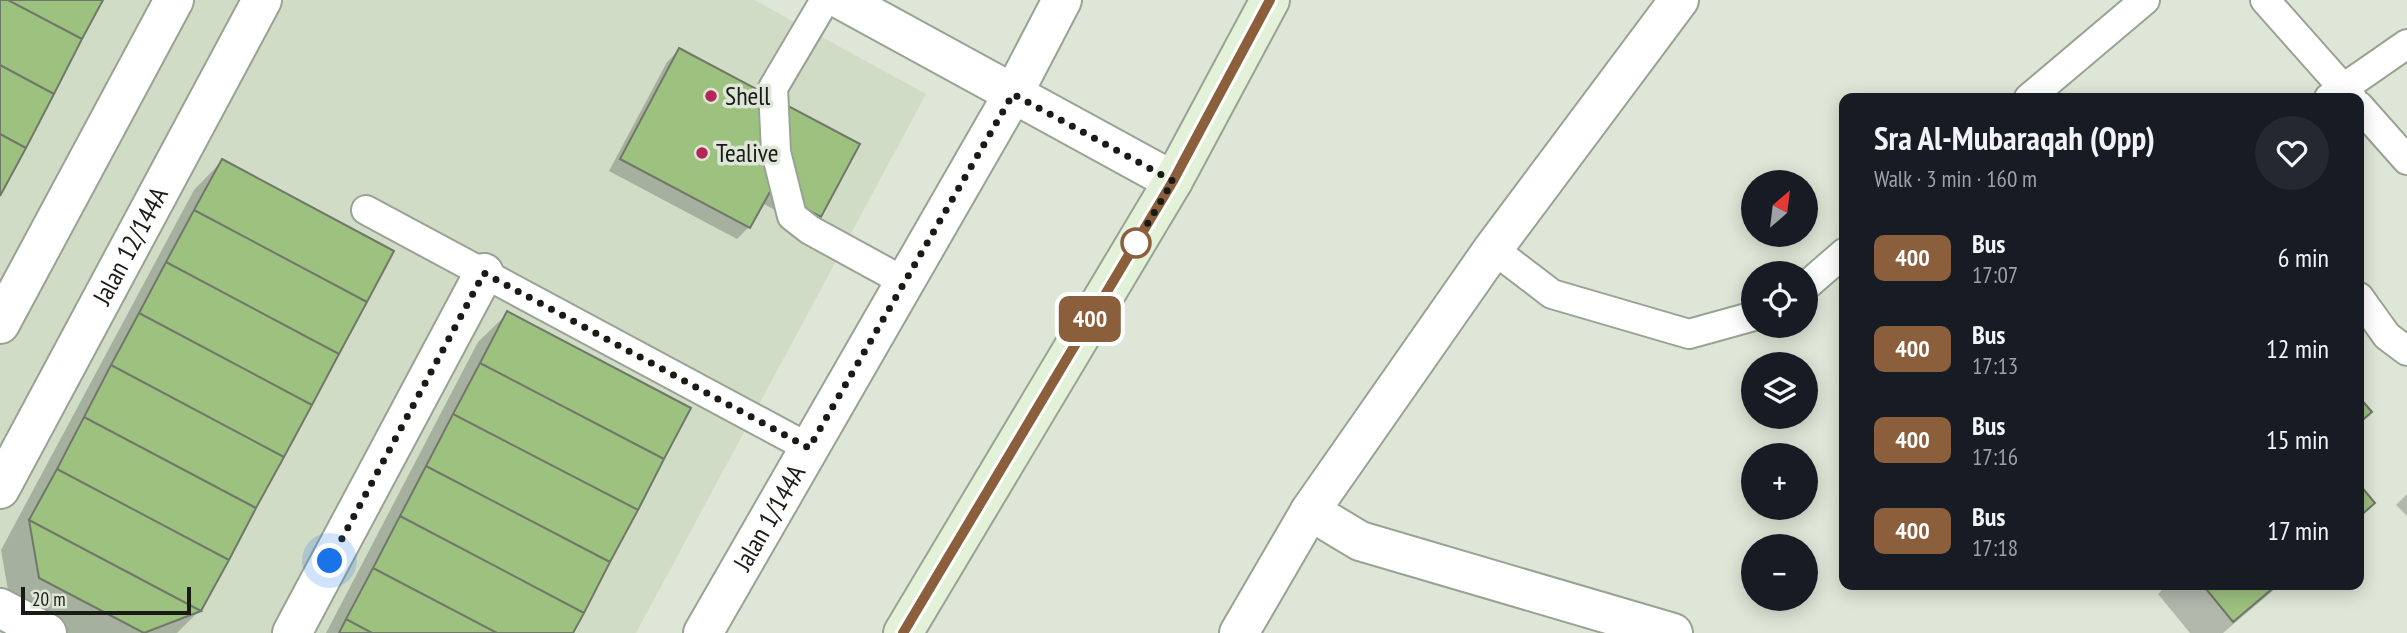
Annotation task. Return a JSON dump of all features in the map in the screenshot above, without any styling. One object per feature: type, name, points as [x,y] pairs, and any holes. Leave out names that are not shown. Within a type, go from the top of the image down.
[{"type":"street","points":[[2,317],[174,0]]},
{"type":"street","name":"Jalan 12/144A","points":[[0,489],[262,0]]},
{"type":"street","points":[[842,0],[1173,181]]},
{"type":"street","name":"Jalan 1/144A","points":[[703,633],[1013,94],[1062,0]]},
{"type":"street","points":[[903,633],[1173,181],[1269,0]]},
{"type":"street","points":[[1239,633],[1310,511],[1493,248],[1679,0]]},
{"type":"street","points":[[292,633],[484,273]]},
{"type":"street","points":[[1310,511],[1360,541],[1673,633]]},
{"type":"street","points":[[0,608],[47,633]]},
{"type":"lane","points":[[825,0],[772,88],[776,152],[792,216],[810,230],[905,282]]},
{"type":"lane","points":[[2035,93],[2145,0]]},
{"type":"lane","points":[[2265,0],[2343,93]]},
{"type":"lane","points":[[2351,93],[2407,44]]},
{"type":"lane","points":[[2364,116],[2407,160]]},
{"type":"lane","points":[[366,210],[809,448]]},
{"type":"lane","points":[[1493,248],[1552,294],[1689,334],[1741,320]]},
{"type":"lane","points":[[1818,276],[1839,257]]},
{"type":"lane","points":[[2364,304],[2388,336],[2407,351]]},
{"type":"shaded area","points":[[0,0],[754,0],[926,94],[636,633],[0,633]]},
{"type":"building","points":[[0,0],[8,0],[82,39],[54,94],[0,65]]},
{"type":"building","points":[[8,0],[103,0],[82,39]]},
{"type":"building","name":"Shell","points":[[679,48],[860,144],[821,217],[771,190],[750,228],[620,159]]},
{"type":"building","points":[[0,65],[54,94],[26,148],[0,134]]},
{"type":"building","points":[[0,134],[26,148],[0,196]]},
{"type":"building","points":[[222,159],[394,251],[367,302],[194,210]]},
{"type":"building","points":[[194,210],[367,302],[339,354],[166,262]]},
{"type":"building","points":[[166,262],[339,354],[312,405],[139,313]]},
{"type":"building","points":[[507,311],[691,408],[664,459],[480,363]]},
{"type":"building","points":[[139,313],[312,405],[284,457],[111,365]]},
{"type":"building","points":[[480,363],[664,459],[638,510],[453,414]]},
{"type":"building","points":[[111,365],[284,457],[256,508],[84,417]]},
{"type":"building","points":[[2364,403],[2372,412],[2364,419]]},
{"type":"building","points":[[453,414],[638,510],[610,562],[426,466]]},
{"type":"building","points":[[84,417],[256,508],[229,560],[57,469]]},
{"type":"building","points":[[426,466],[610,562],[584,613],[400,516]]},
{"type":"building","points":[[57,469],[229,560],[201,611],[29,520]]},
{"type":"building","points":[[2364,490],[2375,503],[2364,513]]},
{"type":"building","points":[[400,516],[584,613],[573,633],[497,633],[373,568]]},
{"type":"building","points":[[29,520],[201,611],[144,633],[39,578]]},
{"type":"building","points":[[373,568],[497,633],[372,633],[346,619]]},
{"type":"building","points":[[2207,590],[2271,590],[2233,622]]},
{"type":"building","points":[[346,619],[372,633],[339,633]]},
{"type":"bus line","name":"400","points":[[903,633],[1173,181],[1270,0]]},
{"type":"place","name":"Shell","points":[[711,96]]},
{"type":"place","name":"Tealive","points":[[702,153]]},
{"type":"route","points":[[330,561],[484,273],[809,448],[1013,94],[1173,181],[1130,253],[1136,243]]}]
